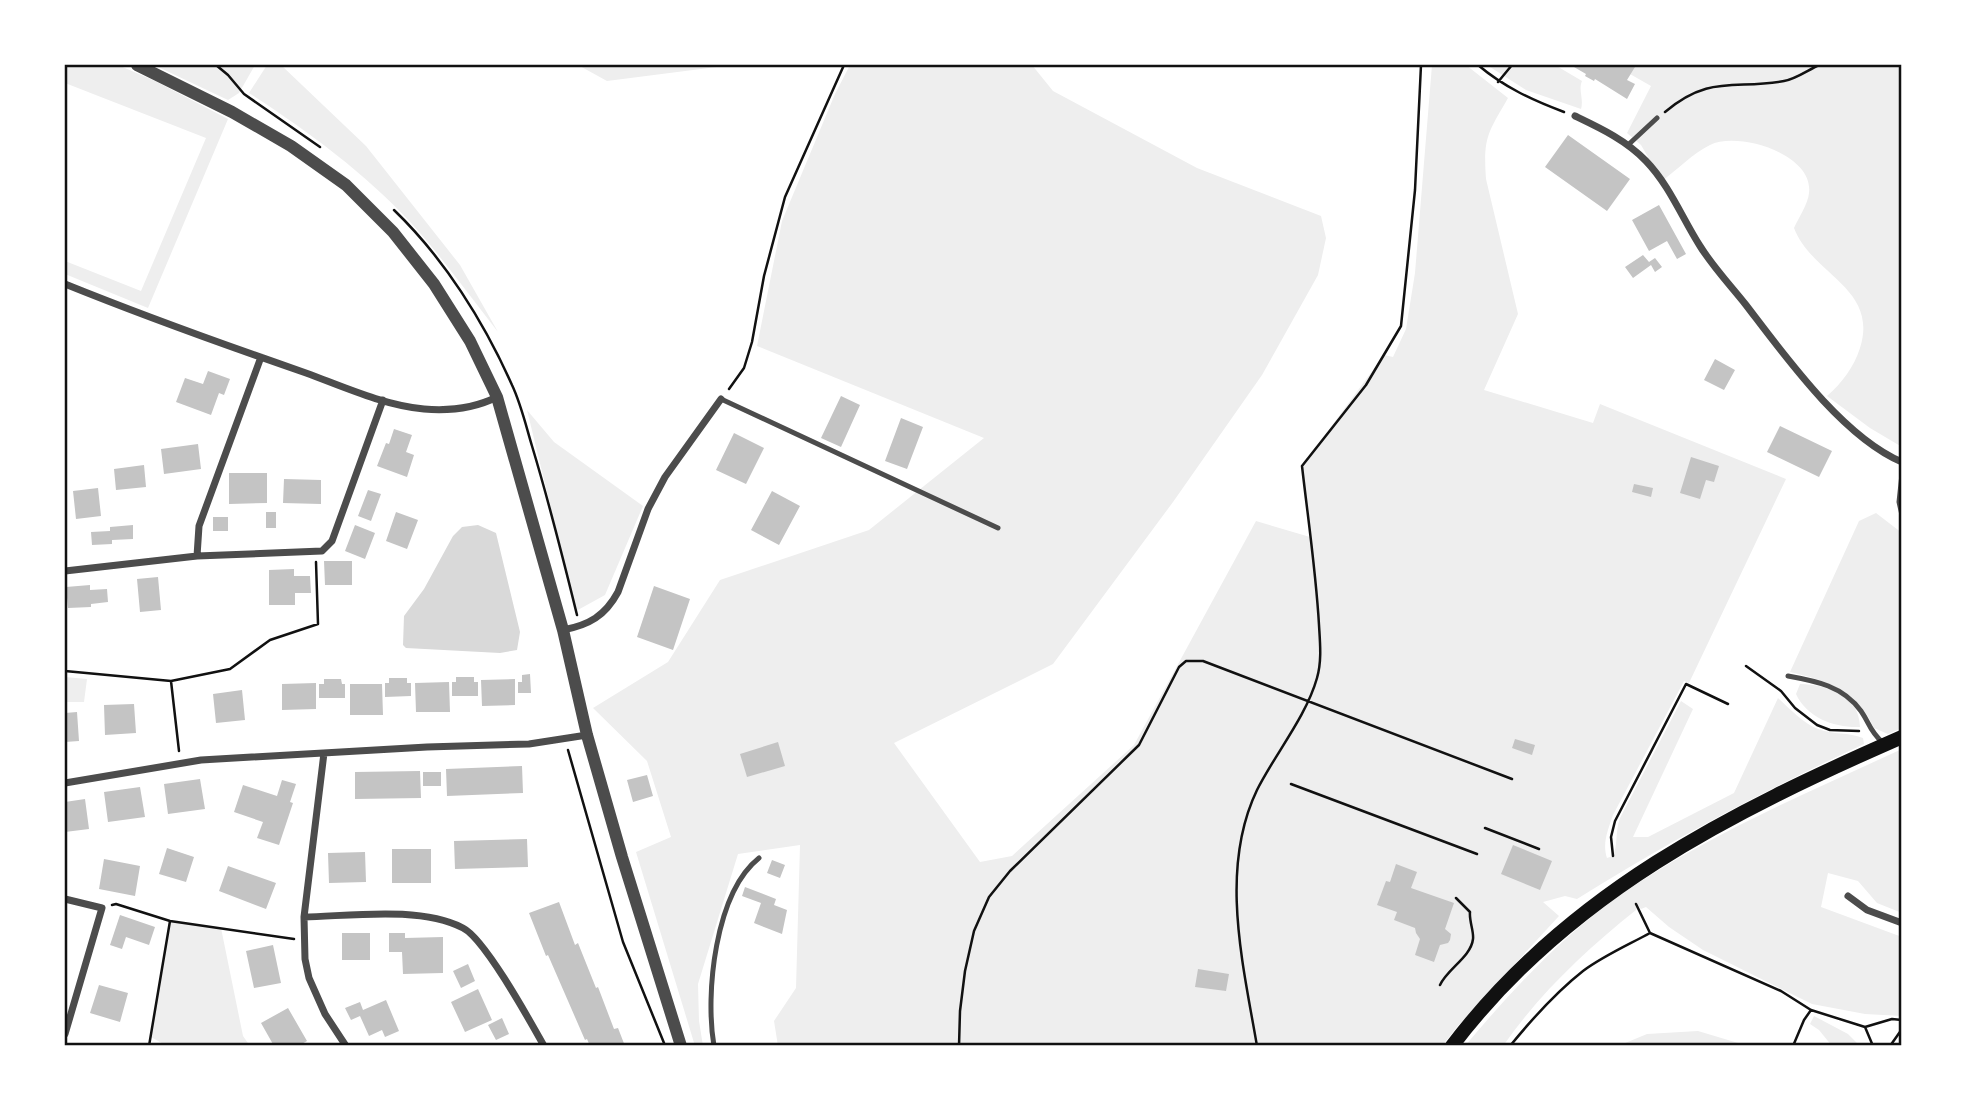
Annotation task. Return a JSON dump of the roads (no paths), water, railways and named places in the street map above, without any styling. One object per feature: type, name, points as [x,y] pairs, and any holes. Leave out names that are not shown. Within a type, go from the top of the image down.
[{"type":"main road","points":[[1452,1046],[1530,959],[1602,897],[1721,824],[1902,737]]},
{"type":"street","points":[[137,65],[232,112],[291,146],[346,185],[393,232],[434,284],[470,341],[497,397],[563,630],[587,735],[681,1046]]},
{"type":"street","points":[[1575,116],[1628,145],[1647,161],[1701,247],[1770,337],[1835,412],[1862,438],[1902,462]]},
{"type":"street","points":[[65,284],[383,400],[424,409],[451,409],[475,406],[497,397]]},
{"type":"street","points":[[197,556],[199,526],[261,357]]},
{"type":"street","points":[[563,630],[592,622],[611,604],[618,592],[648,509],[659,488],[721,399]]},
{"type":"street","points":[[65,571],[197,556],[316,553],[326,548],[332,541],[383,400]]},
{"type":"street","points":[[65,783],[180,762],[251,755],[529,744],[587,735]]},
{"type":"street","points":[[324,753],[304,917],[304,940],[309,978],[325,1014],[346,1046]]},
{"type":"street","points":[[1848,896],[1867,910],[1902,923]]},
{"type":"street","points":[[65,899],[102,908],[65,1034]]},
{"type":"street","points":[[304,917],[425,917],[464,928],[490,956],[544,1046]]},
{"type":"lane","points":[[1628,145],[1657,118]]},
{"type":"lane","points":[[721,399],[998,528]]},
{"type":"lane","points":[[1902,474],[1899,502],[1902,514]]},
{"type":"lane","points":[[1788,676],[1831,687],[1844,695],[1862,712],[1871,731],[1885,744]]},
{"type":"lane","points":[[714,1046],[710,987],[715,950],[725,915],[739,883],[746,869],[759,858]]}]
